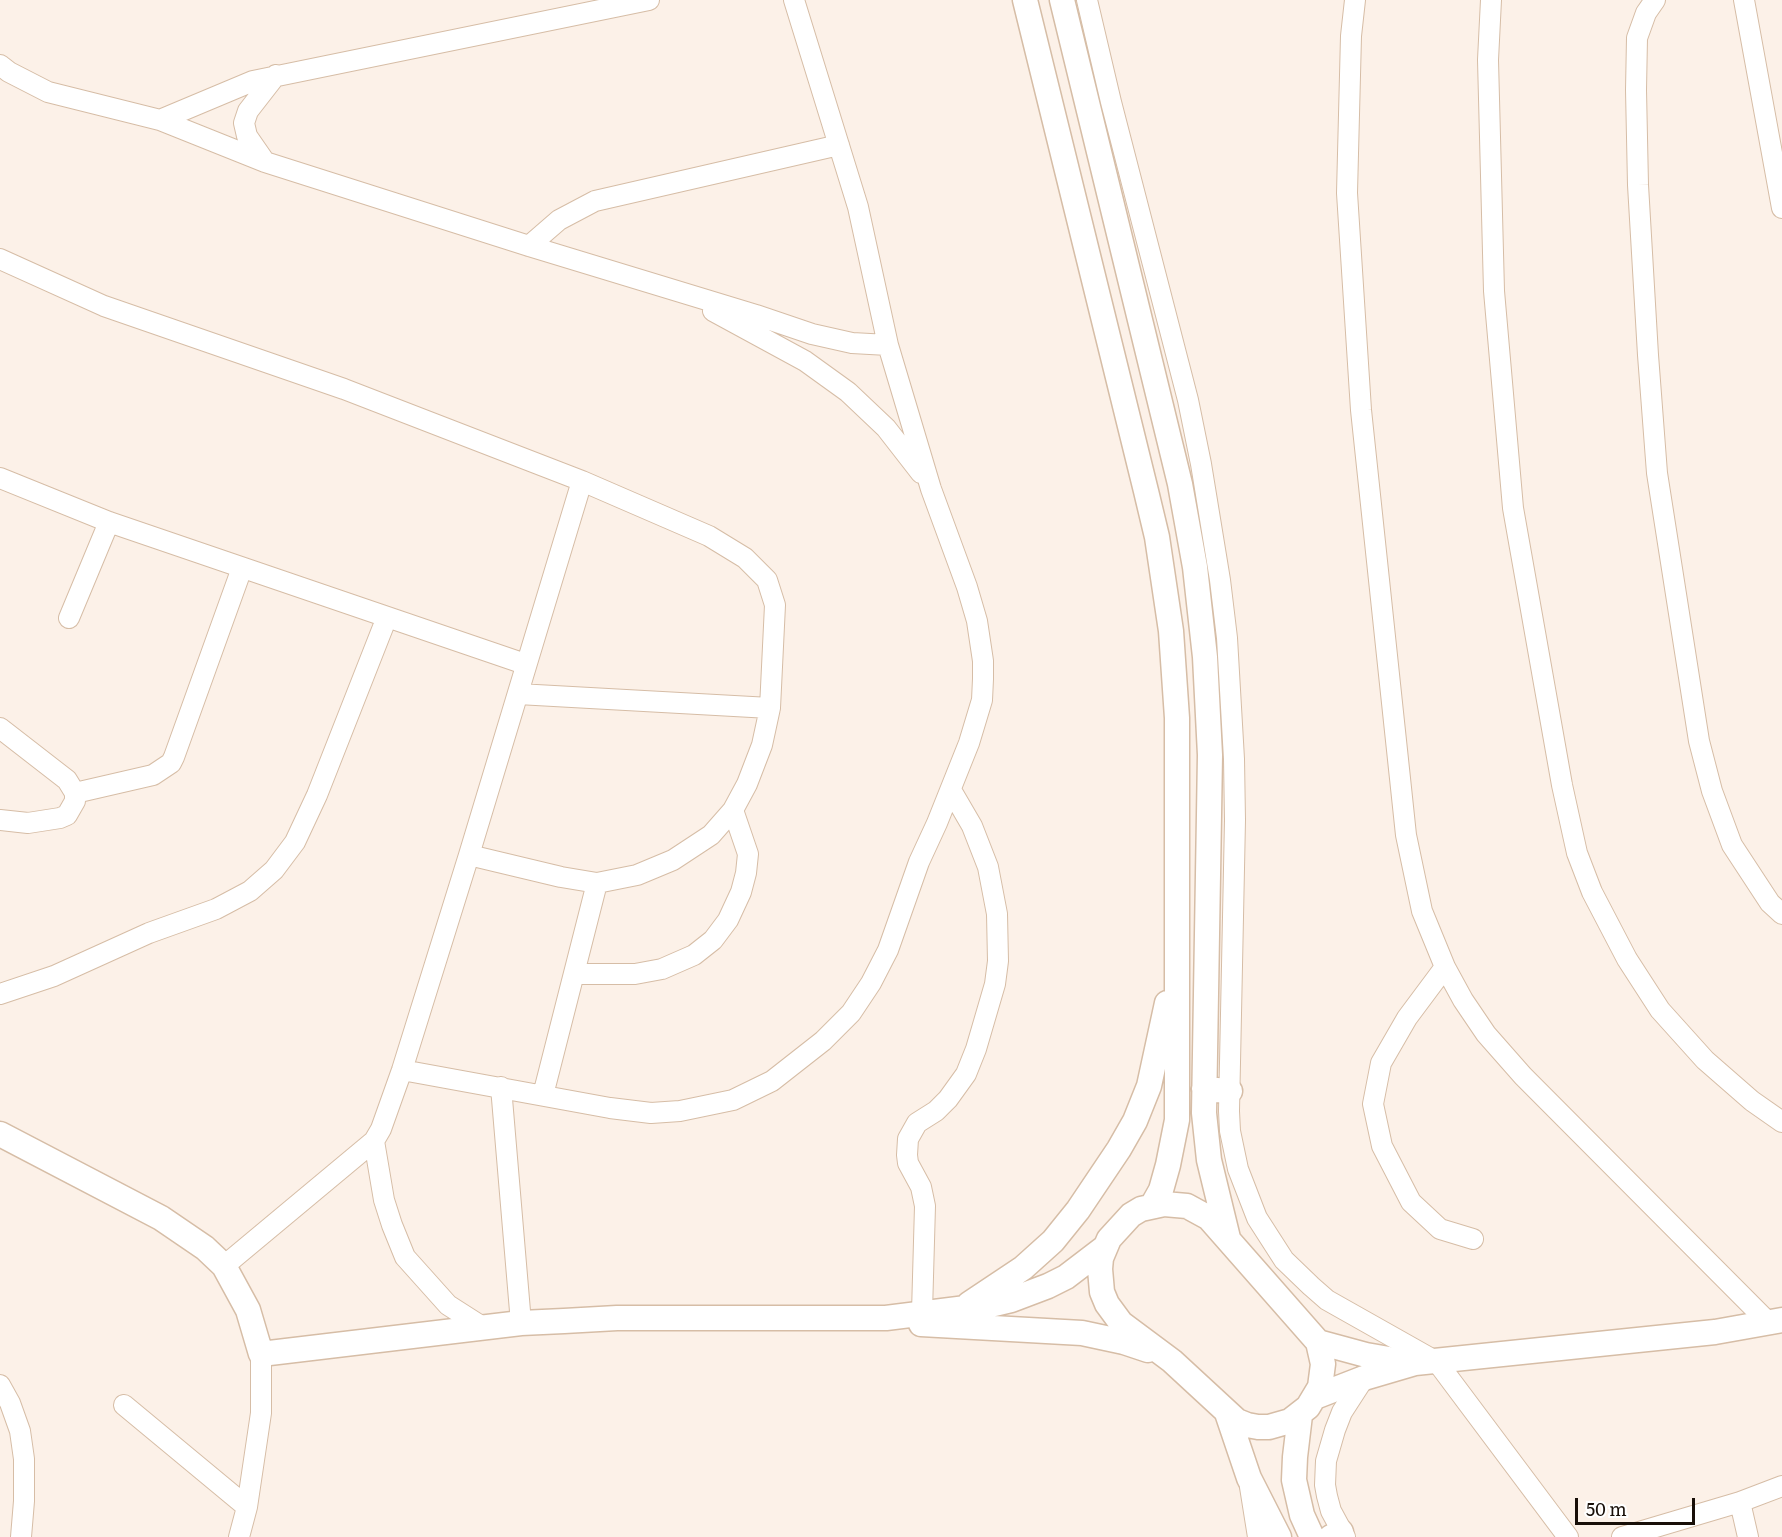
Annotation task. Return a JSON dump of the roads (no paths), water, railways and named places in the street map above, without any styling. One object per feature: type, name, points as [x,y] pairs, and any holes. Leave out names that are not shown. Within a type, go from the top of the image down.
[{"type":"street","points":[[160,120],[253,81],[276,75],[649,0]]},
{"type":"street","points":[[402,1070],[651,1113],[680,1111],[733,1100],[772,1081],[823,1041],[851,1013],[871,983],[888,950],[919,862],[969,743],[982,700],[983,661],[979,631],[967,587],[931,489],[888,345],[860,216],[794,0]]},
{"type":"street","points":[[1025,0],[1146,491],[1165,584],[1174,663],[1177,718],[1177,1120],[1161,1190],[1152,1206]]},
{"type":"street","points":[[1062,0],[1180,484],[1195,567],[1205,657],[1210,755],[1204,1113],[1209,1160],[1228,1238]]},
{"type":"street","points":[[1087,0],[1110,102],[1188,400],[1220,580],[1228,658],[1234,759],[1230,1131],[1238,1169],[1257,1218],[1279,1253],[1327,1300],[1426,1363],[1568,1537]]},
{"type":"street","points":[[1355,0],[1351,36],[1347,193],[1361,410],[1406,835],[1422,911],[1445,967],[1463,1000],[1486,1034],[1523,1076],[1775,1321]]},
{"type":"street","points":[[1491,0],[1488,60],[1494,291],[1511,486],[1531,617],[1577,853],[1592,892],[1622,949],[1660,1010],[1705,1060],[1752,1101],[1782,1122]]},
{"type":"street","points":[[1655,0],[1646,13],[1637,38],[1636,90],[1639,197],[1657,473],[1699,741],[1712,791],[1732,845],[1770,903],[1782,914]]},
{"type":"street","points":[[1744,0],[1774,113],[1782,208]]},
{"type":"street","points":[[0,65],[48,92],[160,120],[266,162],[681,294],[756,315],[812,334],[852,343],[888,345]]},
{"type":"street","points":[[266,162],[247,136],[244,123],[248,111],[276,75]]},
{"type":"street","points":[[529,246],[559,220],[595,201],[840,145]]},
{"type":"street","points":[[0,259],[104,306],[344,389],[582,481],[709,536],[745,558],[766,580],[775,605],[770,708],[762,745],[747,784],[733,810],[711,835],[673,860],[637,875],[597,883],[561,878],[470,855]]},
{"type":"street","points":[[681,294],[805,361],[848,392],[903,447],[931,489]]},
{"type":"street","points":[[0,478],[109,522],[525,664]]},
{"type":"street","points":[[224,1266],[374,1141],[387,1114],[470,855],[525,664],[582,481]]},
{"type":"street","points":[[69,618],[109,522]]},
{"type":"street","points":[[75,793],[153,775],[171,763],[242,568]]},
{"type":"street","points":[[0,994],[54,976],[149,933],[216,909],[250,891],[274,870],[295,842],[317,795],[387,617]]},
{"type":"street","points":[[518,694],[770,708]]},
{"type":"street","points":[[0,728],[67,780],[75,793],[72,809],[60,818],[28,823],[0,820]]},
{"type":"street","points":[[922,1312],[926,1206],[921,1187],[908,1162],[908,1139],[917,1124],[936,1111],[948,1099],[966,1074],[976,1049],[995,984],[998,961],[997,914],[988,867],[972,826],[951,790]]},
{"type":"street","points":[[575,974],[635,974],[662,969],[694,955],[713,940],[728,920],[741,892],[746,873],[748,854],[733,810]]},
{"type":"street","points":[[543,1095],[597,883]]},
{"type":"street","points":[[963,1308],[1023,1268],[1053,1241],[1078,1210],[1124,1142],[1149,1086],[1178,957]]},
{"type":"street","points":[[1445,967],[1407,1018],[1381,1063],[1373,1104],[1382,1146],[1411,1202],[1440,1229],[1473,1239]]},
{"type":"street","points":[[501,1087],[521,1323]]},
{"type":"street","points":[[1204,1089],[1230,1091]]},
{"type":"street","points":[[0,1134],[162,1218],[198,1243],[224,1266],[248,1310],[261,1354],[261,1413],[247,1507],[239,1537]]},
{"type":"street","points":[[374,1141],[384,1200],[405,1257],[448,1305],[484,1328]]},
{"type":"street","points":[[1312,1537],[1302,1515],[1294,1480],[1294,1457],[1308,1406],[1320,1387],[1323,1364],[1318,1342],[1209,1218],[1199,1211],[1175,1204],[1141,1209],[1122,1223],[1104,1248],[1100,1281],[1107,1304],[1122,1323],[1172,1361],[1227,1413],[1247,1425],[1258,1427],[1280,1425],[1308,1406],[1364,1378],[1426,1363],[1715,1332],[1775,1321]]},
{"type":"street","points":[[261,1354],[521,1323],[617,1318],[886,1318],[990,1305],[1011,1300],[1066,1277],[1104,1248]]},
{"type":"street","points":[[886,1318],[905,1323],[1082,1333],[1124,1342],[1172,1361]]},
{"type":"street","points":[[1318,1342],[1366,1355],[1426,1363]]},
{"type":"street","points":[[1339,1535],[1325,1485],[1326,1461],[1342,1412],[1364,1378]]},
{"type":"street","points":[[0,1385],[10,1403],[20,1431],[24,1459],[21,1537]]},
{"type":"street","points":[[124,1405],[247,1507]]},
{"type":"street","points":[[1227,1413],[1249,1478],[1279,1537]]},
{"type":"street","points":[[1249,1478],[1252,1510],[1258,1537]]},
{"type":"street","points":[[1622,1537],[1740,1502],[1782,1486]]},
{"type":"street","points":[[1740,1502],[1748,1537]]}]
